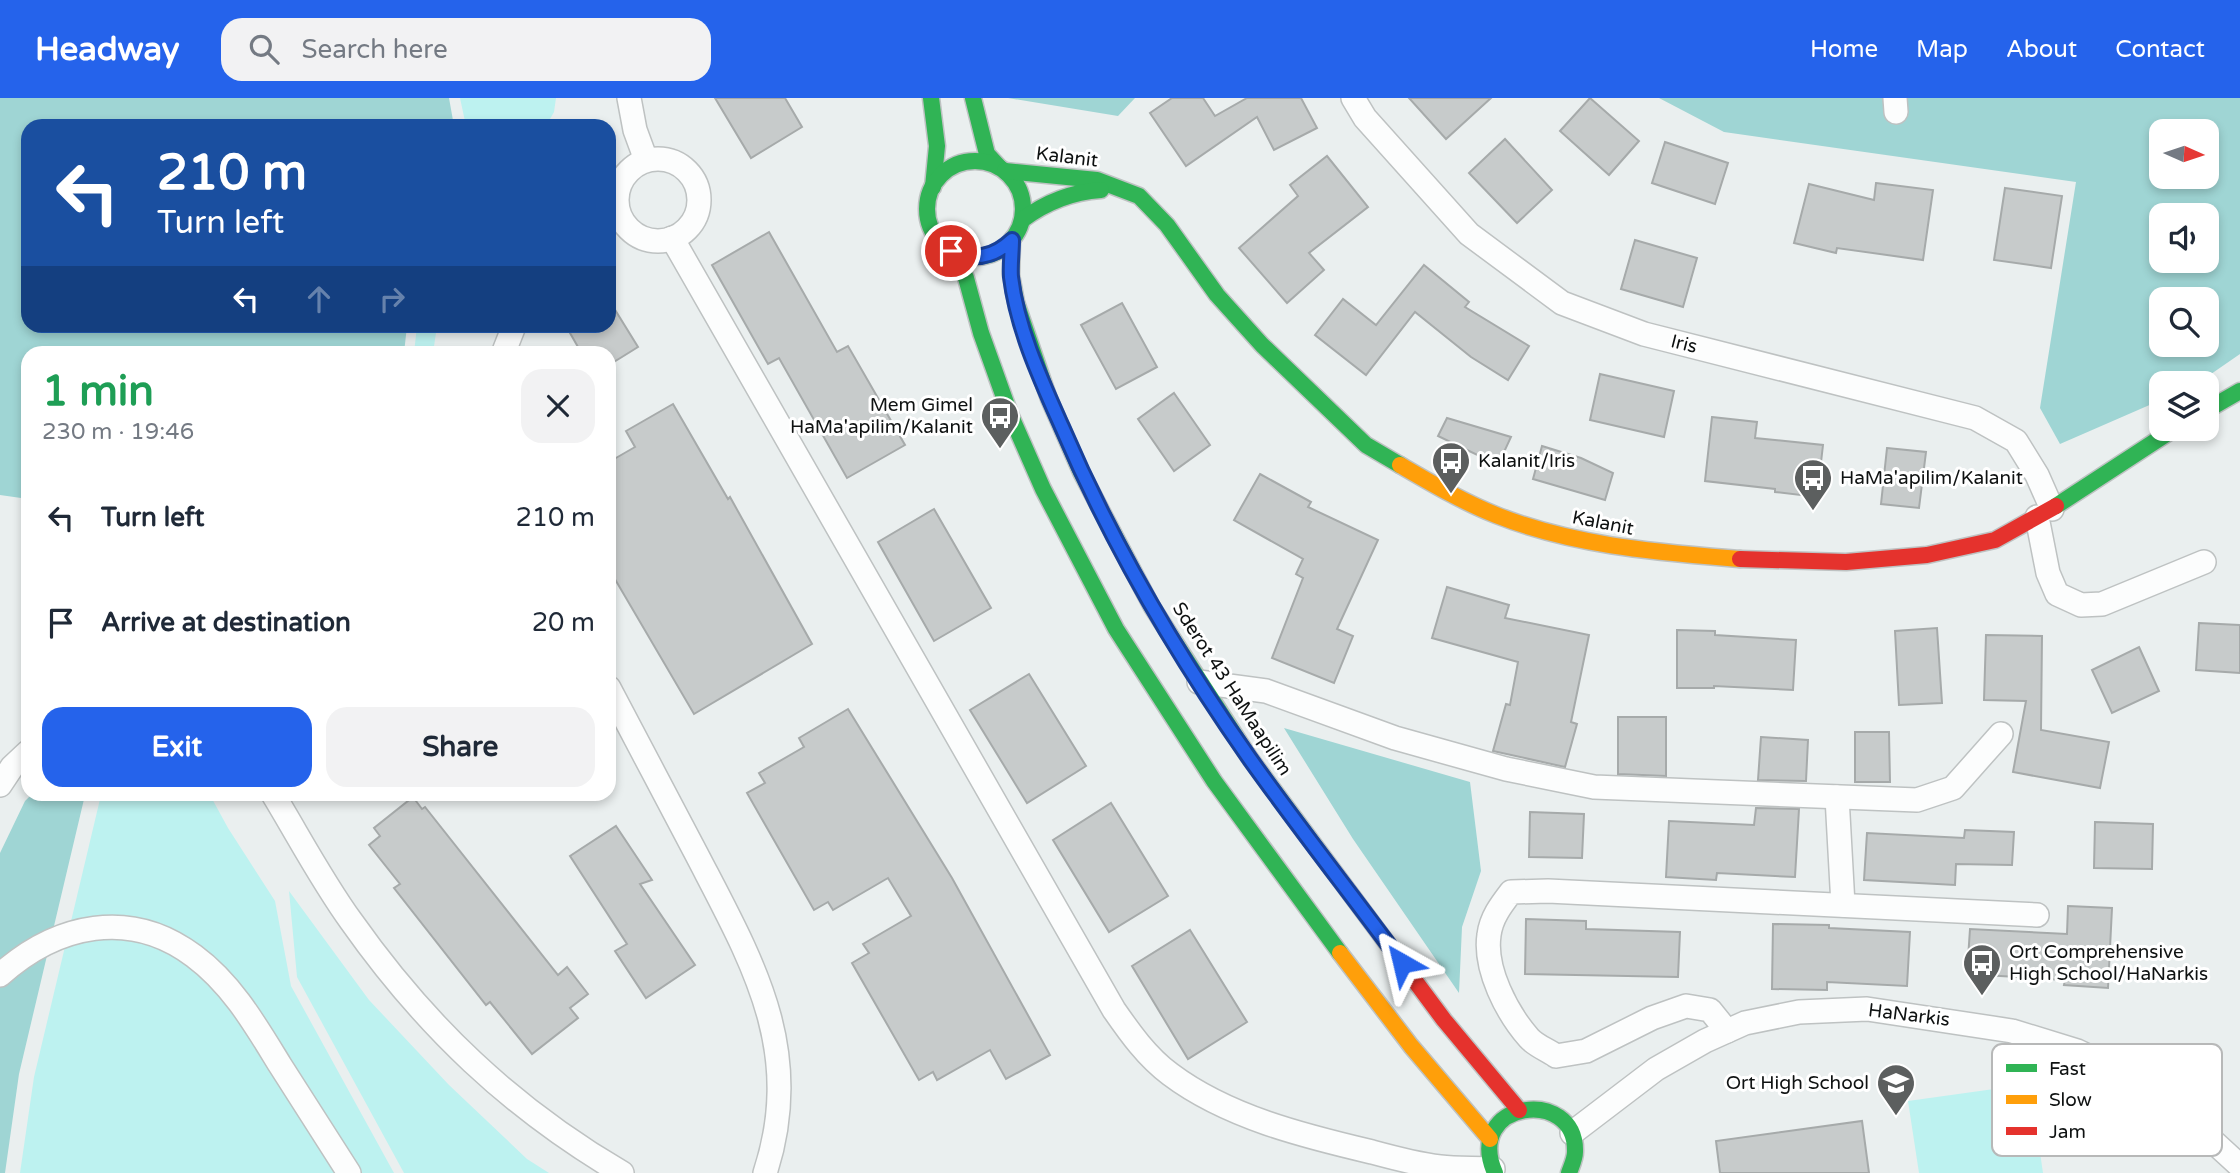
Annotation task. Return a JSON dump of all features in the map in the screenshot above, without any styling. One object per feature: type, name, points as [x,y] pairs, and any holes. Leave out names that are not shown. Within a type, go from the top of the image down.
[{"type":"main road","points":[[930,98],[937,146],[933,187],[928,201],[932,230],[940,242],[951,251],[964,256],[991,255],[1012,240],[1022,220],[1023,206],[1021,193],[1014,181],[987,154],[973,98]]},
{"type":"main road","points":[[933,187],[942,175],[954,166],[969,161],[985,162],[1002,169]]},
{"type":"main road","name":"Kalanit","points":[[1002,169],[1097,180],[1139,196],[1167,225],[1217,295],[1262,345],[1366,445],[1429,482],[1496,515],[1555,534],[1639,551],[1746,559],[1846,562],[1927,555],[1995,540],[2045,513],[2156,441]]},
{"type":"main road","name":"Kalanit","points":[[1022,220],[1051,201],[1075,192],[1124,189]]},
{"type":"main road","name":"Sderot 43 HaMaapilim","points":[[1012,240],[1011,275],[1016,302],[1049,399],[1081,471],[1152,607],[1249,757],[1316,849],[1444,1020],[1519,1110]]},
{"type":"main road","points":[[951,251],[966,278],[981,333],[1010,414],[1043,489],[1116,629],[1214,781],[1282,875],[1411,1046],[1490,1139]]},
{"type":"main road","points":[[2219,403],[2240,391]]},
{"type":"main road","points":[[1494,1171],[1489,1151],[1490,1139],[1503,1119],[1531,1107],[1550,1111],[1560,1118],[1572,1133],[1576,1151],[1571,1172]]},
{"type":"street","points":[[629,98],[635,130],[646,160]]},
{"type":"street","name":"Iris","points":[[1353,98],[1365,118],[1469,234],[1562,303],[1644,334],[1975,418],[2016,441],[2037,475],[2045,513],[2048,573],[2057,594],[2081,605],[2102,604],[2204,562]]},
{"type":"street","points":[[616,203],[622,179],[630,169],[646,160],[660,159],[678,164],[692,177],[697,189],[696,215],[685,230],[672,238],[655,241],[637,235],[616,216]]},
{"type":"street","points":[[672,238],[1114,1010],[1148,1055],[1191,1089],[1231,1109],[1293,1131],[1344,1146],[1441,1167],[1494,1171]]},
{"type":"street","points":[[1199,682],[1266,691],[1395,738],[1506,769],[1594,787],[1917,800],[1953,788],[2001,734]]},
{"type":"street","points":[[616,701],[740,940],[768,1010],[779,1066],[781,1093],[777,1131],[765,1173]]},
{"type":"street","points":[[0,785],[21,759]]},
{"type":"street","points":[[1836,797],[1843,905]]},
{"type":"street","points":[[277,801],[350,920],[375,955],[435,1026],[508,1095],[547,1126],[622,1173]]},
{"type":"street","points":[[1727,1031],[1710,1010],[1686,1006],[1652,1018],[1586,1051],[1556,1056],[1531,1040],[1510,1010],[1491,970],[1489,935],[1498,907],[1511,892],[1548,891],[2036,915]]},
{"type":"street","points":[[0,975],[16,960],[39,946],[88,928],[141,930],[167,940],[195,956],[220,979],[246,1010],[349,1173]]},
{"type":"street","name":"HaNarkis","points":[[1572,1133],[1656,1069],[1727,1031],[1745,1023],[1799,1012],[1867,1009],[2012,1031],[2054,1044]]},
{"type":"street","name":"HaNarkis","points":[[2222,1150],[2240,1166]]},
{"type":"shaded area","points":[[0,98],[449,98],[453,119],[21,119],[21,333],[406,333],[405,346],[21,346],[21,498],[0,495]]},
{"type":"shaded area","points":[[460,98],[556,98],[550,119],[464,119]]},
{"type":"shaded area","points":[[1008,98],[1135,98],[1118,116]]},
{"type":"shaded area","points":[[1659,98],[2240,98],[2240,354],[2215,371],[2149,371],[2149,405],[2060,444],[2040,408],[2076,182],[1724,132]]},
{"type":"shaded area","points":[[416,333],[436,333],[434,346],[415,346]]},
{"type":"shaded area","points":[[1284,728],[1470,782],[1481,871],[1462,927],[1459,993],[1353,839]]},
{"type":"shaded area","points":[[25,801],[84,801],[19,1074],[5,1173],[0,1173],[0,853]]},
{"type":"shaded area","points":[[100,801],[213,801],[275,901],[291,986],[394,1173],[20,1173],[34,1077]]},
{"type":"shaded area","points":[[289,891],[369,1000],[449,1085],[527,1159],[549,1173],[404,1173],[297,977]]},
{"type":"shaded area","points":[[1992,1089],[1992,1156],[2041,1156],[2043,1173],[1919,1173],[1908,1101]]},
{"type":"building","points":[[715,98],[785,98],[802,127],[751,158]]},
{"type":"building","points":[[1172,98],[1203,98],[1215,116],[1247,98],[1301,98],[1317,128],[1274,150],[1257,117],[1186,166],[1150,113]]},
{"type":"building","points":[[1409,98],[1491,98],[1446,139]]},
{"type":"building","points":[[1590,98],[1639,141],[1609,175],[1560,131]]},
{"type":"building","points":[[1505,139],[1552,190],[1517,223],[1469,173]]},
{"type":"building","points":[[1665,142],[1728,163],[1715,204],[1652,183]]},
{"type":"building","points":[[1327,156],[1368,207],[1309,253],[1324,270],[1287,303],[1239,248],[1298,196],[1290,185]]},
{"type":"building","points":[[1876,183],[1933,190],[1923,260],[1837,248],[1836,253],[1794,243],[1809,184],[1874,200]]},
{"type":"building","points":[[2005,188],[2062,196],[2051,268],[1994,260]]},
{"type":"building","points":[[769,232],[837,352],[848,346],[905,445],[847,478],[779,358],[768,364],[712,265]]},
{"type":"building","points":[[1635,240],[1697,258],[1683,307],[1621,289]]},
{"type":"building","points":[[1424,265],[1469,302],[1465,307],[1529,346],[1508,380],[1471,357],[1415,312],[1366,375],[1315,335],[1343,299],[1376,325]]},
{"type":"building","points":[[1122,303],[1157,367],[1116,389],[1081,325]]},
{"type":"building","points":[[616,311],[638,347],[616,361],[616,346],[577,346],[570,333],[616,333]]},
{"type":"building","points":[[1600,374],[1674,391],[1664,437],[1590,420]]},
{"type":"building","points":[[1174,393],[1210,445],[1174,471],[1138,419]]},
{"type":"building","points":[[673,404],[728,499],[730,497],[812,644],[694,714],[616,581],[616,458],[635,447],[626,431]]},
{"type":"building","points":[[1712,417],[1757,422],[1755,438],[1823,445],[1817,497],[1705,481]]},
{"type":"building","points":[[1447,418],[1511,437],[1498,465],[1438,436]]},
{"type":"building","points":[[1542,446],[1581,458],[1613,473],[1605,500],[1533,479]]},
{"type":"building","points":[[1887,448],[1926,452],[1919,508],[1881,504]]},
{"type":"building","points":[[1260,474],[1311,502],[1308,507],[1378,540],[1337,629],[1353,636],[1334,683],[1272,658],[1303,578],[1296,574],[1303,559],[1234,520]]},
{"type":"building","points":[[934,509],[991,608],[934,641],[878,542]]},
{"type":"building","points":[[1447,587],[1509,605],[1505,618],[1589,635],[1571,722],[1577,724],[1565,767],[1493,751],[1506,704],[1510,705],[1518,662],[1432,638]]},
{"type":"building","points":[[2199,623],[2240,625],[2240,673],[2196,670]]},
{"type":"building","points":[[1937,628],[1942,703],[1899,705],[1895,631]]},
{"type":"building","points":[[1677,630],[1715,631],[1715,635],[1796,640],[1793,690],[1714,686],[1677,688]]},
{"type":"building","points":[[1986,635],[2042,636],[2041,730],[2109,742],[2100,788],[2013,772],[2026,701],[1984,700]]},
{"type":"building","points":[[2139,647],[2159,691],[2112,713],[2092,670]]},
{"type":"building","points":[[1029,674],[1086,766],[1027,803],[970,710]]},
{"type":"building","points":[[848,709],[952,878],[1050,1055],[1006,1079],[990,1050],[937,1080],[933,1072],[919,1080],[852,963],[869,953],[863,944],[911,916],[888,878],[833,910],[828,902],[814,910],[747,793],[765,783],[759,773],[804,747],[799,738]]},
{"type":"building","points":[[1618,717],[1666,717],[1666,776],[1618,774]]},
{"type":"building","points":[[1855,732],[1889,732],[1890,782],[1855,782]]},
{"type":"building","points":[[1761,737],[1808,740],[1806,781],[1758,780]]},
{"type":"building","points":[[408,801],[416,801],[422,809],[425,807],[558,975],[567,967],[588,994],[570,1008],[578,1018],[532,1054],[490,1002],[486,1005],[394,888],[400,884],[369,845],[380,836],[374,828]]},
{"type":"building","points":[[1111,803],[1168,896],[1109,932],[1053,840]]},
{"type":"building","points":[[1756,808],[1799,809],[1795,877],[1717,873],[1716,880],[1666,877],[1669,821],[1754,825]]},
{"type":"building","points":[[1530,812],[1584,814],[1582,858],[1529,857]]},
{"type":"building","points":[[2095,822],[2153,824],[2152,869],[2094,868]]},
{"type":"building","points":[[616,826],[652,880],[640,884],[695,965],[646,998],[615,951],[627,944],[570,856]]},
{"type":"building","points":[[1965,830],[2014,832],[2012,865],[1956,864],[1955,885],[1864,880],[1867,833],[1964,838]]},
{"type":"building","points":[[2068,906],[2112,908],[2108,988],[2064,985],[2065,980],[1967,974],[1970,929],[2067,934]]},
{"type":"building","points":[[1526,919],[1586,921],[1586,929],[1680,932],[1678,977],[1525,974]]},
{"type":"building","points":[[1773,924],[1829,925],[1829,928],[1910,932],[1907,986],[1827,982],[1827,990],[1772,989]]},
{"type":"building","points":[[1190,930],[1247,1022],[1188,1059],[1132,966]]},
{"type":"building","points":[[1862,1121],[1869,1173],[1720,1173],[1716,1141]]},
{"type":"traffic: fast","points":[[931,98],[937,146],[933,187]]},
{"type":"traffic: fast","points":[[973,98],[987,154],[999,167]]},
{"type":"traffic: fast","points":[[975,161],[993,165],[1009,175],[1019,191],[1023,209],[1019,227],[1009,243],[993,253],[975,257],[957,253],[941,243],[931,227],[927,209],[931,191],[941,175],[957,165],[975,161]]},
{"type":"traffic: fast","points":[[1005,171],[1097,180],[1139,196],[1167,225],[1217,295],[1262,345],[1366,445],[1400,465]]},
{"type":"traffic: fast","points":[[1022,220],[1059,199],[1101,190]]},
{"type":"traffic: fast","points":[[1012,240],[1011,275],[1016,302],[1049,399],[1081,472],[1152,607],[1249,757],[1398,958]]},
{"type":"traffic: fast","points":[[952,251],[966,278],[981,333],[1010,414],[1043,489],[1116,629],[1214,781],[1340,953]]},
{"type":"traffic: fast","points":[[2219,403],[2240,391]]},
{"type":"traffic: fast","points":[[2056,506],[2156,441]]},
{"type":"traffic: fast","points":[[1495,1173],[1489,1148],[1494,1130],[1507,1117],[1524,1110],[1542,1110],[1559,1117],[1571,1131],[1575,1152],[1569,1173]]},
{"type":"traffic: slow","points":[[1400,465],[1447,492],[1525,526],[1616,546],[1740,559]]},
{"type":"traffic: slow","points":[[1340,953],[1411,1046],[1490,1139]]},
{"type":"traffic: jam","points":[[1740,559],[1846,562],[1927,555],[1995,540],[2056,506]]},
{"type":"traffic: jam","points":[[1398,958],[1444,1020],[1519,1110]]},
{"type":"place","name":"Mem Gimel HaMa'apilim/Kalanit","points":[[1000,450]]},
{"type":"place","name":"Kalanit/Iris","points":[[1451,495]]},
{"type":"place","name":"HaMa'apilim/Kalanit","points":[[1813,512]]},
{"type":"place","name":"Ort Comprehensive High School/HaNarkis","points":[[1982,997]]},
{"type":"place","name":"Ort High School","points":[[1896,1117]]},
{"type":"route","points":[[951,251],[964,256],[991,255],[1012,240],[1011,275],[1021,321],[1049,399],[1117,543],[1152,607],[1249,757],[1402,963]]}]
